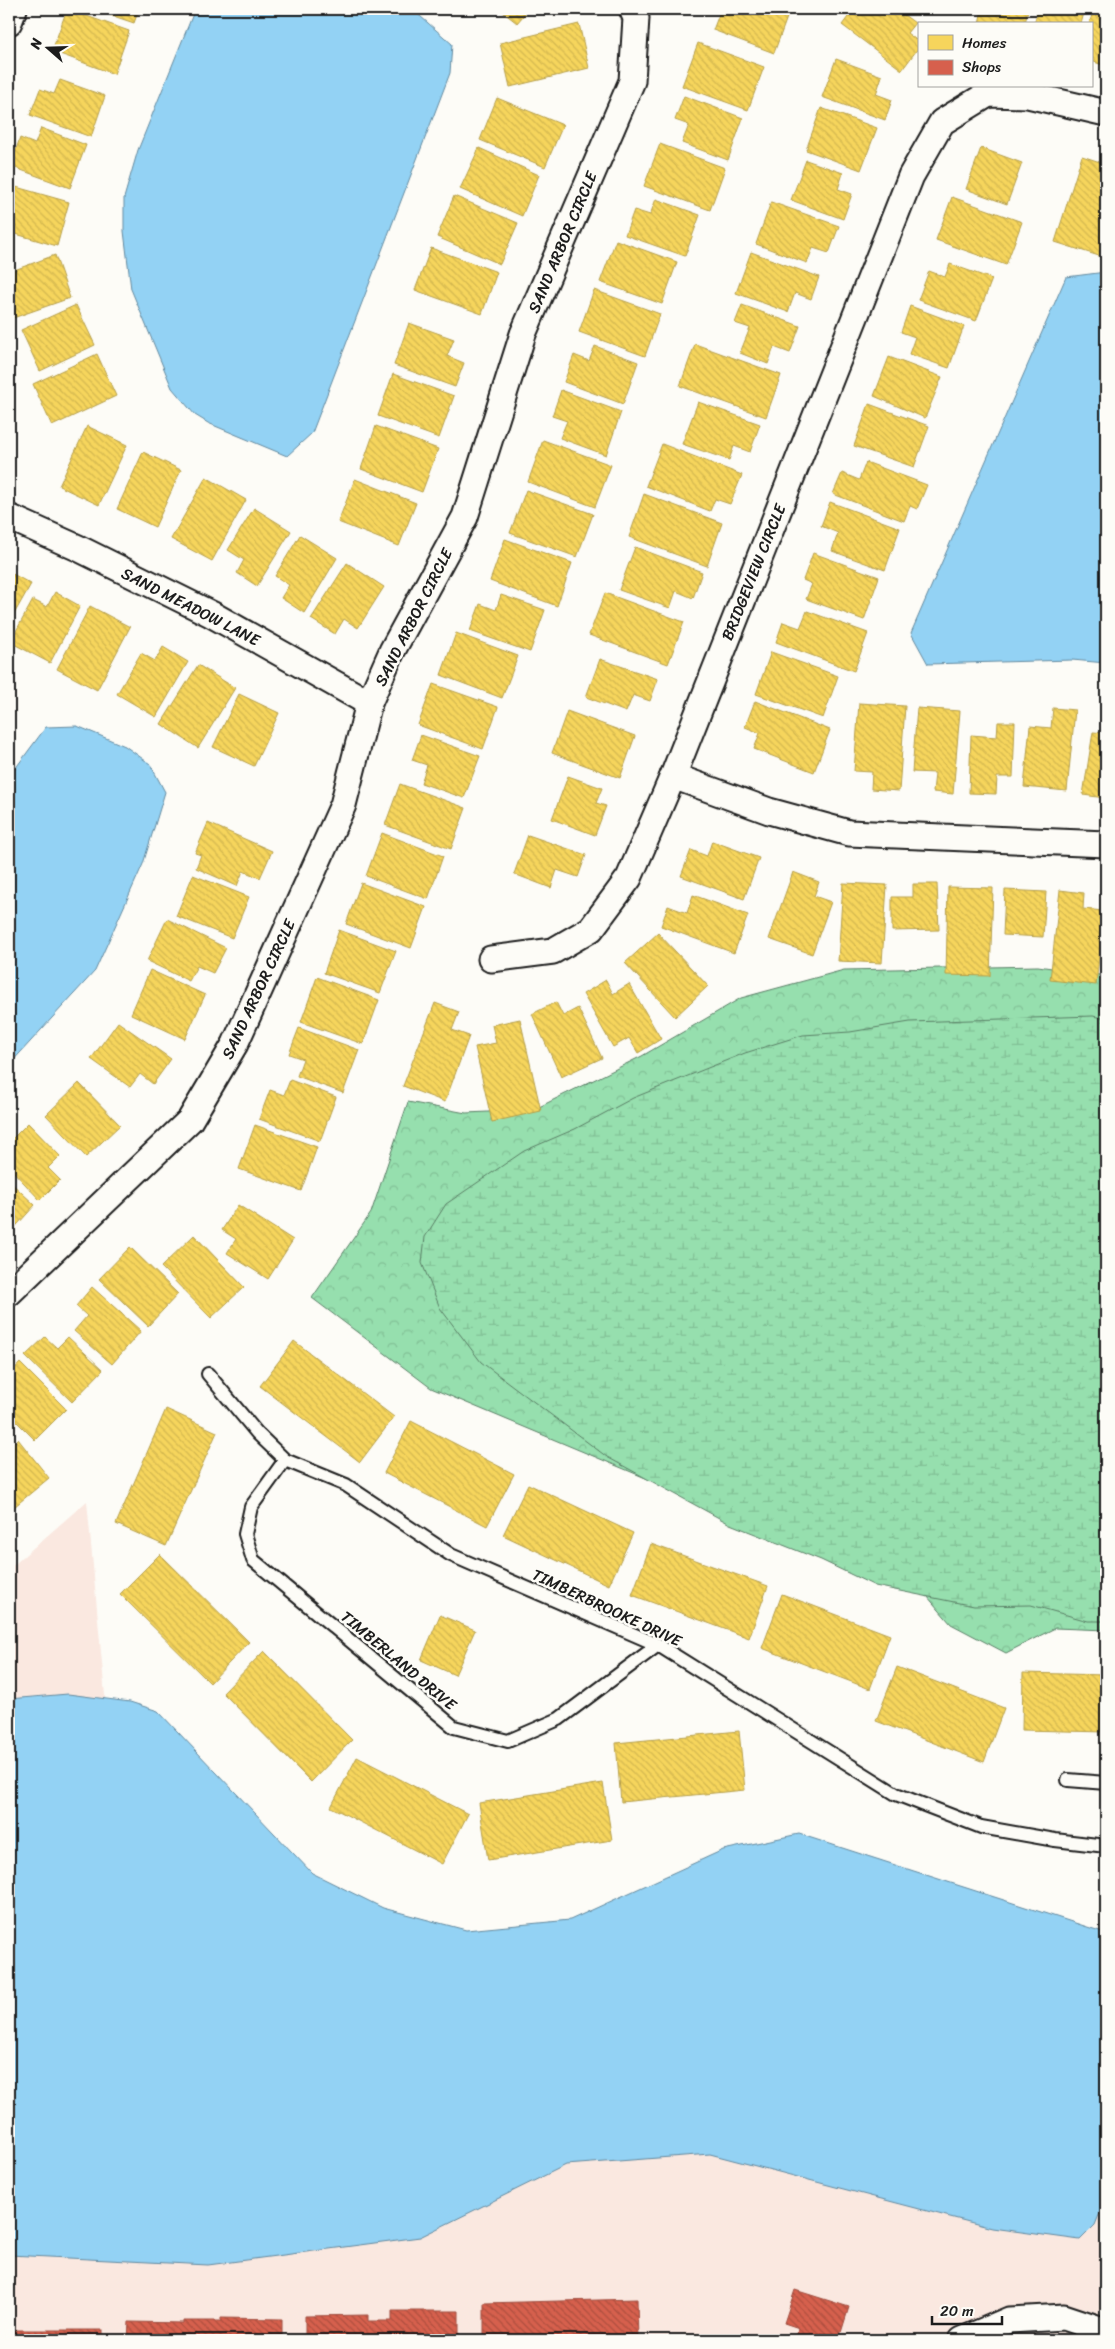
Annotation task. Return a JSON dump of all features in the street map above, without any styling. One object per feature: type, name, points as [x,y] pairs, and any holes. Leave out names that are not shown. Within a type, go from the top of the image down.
[{"type":"street","points":[[9,22],[14,9]]},
{"type":"street","name":"SAND ARBOR CIRCLE","points":[[9,1293],[190,1120],[235,1044],[343,805],[369,703],[392,651],[465,517],[523,334],[632,80],[636,18],[632,9]]},
{"type":"street","name":"BRIDGEVIEW CIRCLE","points":[[491,959],[554,951],[591,929],[629,878],[673,776],[911,176],[942,122],[988,94],[1028,94],[1106,113]]},
{"type":"street","name":"SAND MEADOW LANE","points":[[9,517],[78,548],[211,614],[369,703]]},
{"type":"street","points":[[673,776],[769,811],[849,834],[1106,844]]},
{"type":"street","points":[[962,2340],[1009,2320],[1064,2318],[1106,2330]]},
{"type":"lane","name":"TIMBERBROOKE DRIVE","points":[[208,1374],[257,1433],[285,1460],[346,1485],[451,1555],[658,1645],[896,1794],[981,1827],[1055,1840],[1106,1846]]},
{"type":"lane","name":"TIMBERLAND DRIVE","points":[[285,1460],[251,1507],[245,1534],[253,1560],[454,1727],[508,1741],[559,1719],[658,1645]]},
{"type":"lane","points":[[1068,1780],[1106,1783]]},
{"type":"shaded area","points":[[87,1501],[126,1922],[1106,2149],[1106,2340],[9,2340],[9,1569]]},
{"type":"green space","points":[[1038,966],[1106,976],[1106,1630],[1055,1628],[1006,1653],[951,1624],[927,1596],[431,1388],[312,1298],[371,1213],[408,1102],[466,1113],[533,1110],[642,1056],[741,998],[844,970]]},
{"type":"green space","points":[[1093,1016],[1106,1019],[1106,1621],[1088,1621],[1031,1605],[974,1606],[875,1586],[821,1560],[730,1524],[607,1457],[481,1362],[440,1308],[422,1263],[425,1237],[446,1204],[524,1151],[575,1129],[633,1098],[745,1053],[803,1035],[850,1032],[910,1022]]},
{"type":"water","points":[[195,9],[412,9],[452,44],[450,73],[312,433],[287,456],[208,423],[195,415],[172,388],[131,289],[124,231],[124,198],[138,150]]},
{"type":"water","points":[[1106,272],[1106,663],[1072,660],[928,664],[911,633],[1066,277]]},
{"type":"water","points":[[77,726],[125,746],[150,764],[165,792],[143,864],[95,971],[9,1065],[9,777],[46,727]]},
{"type":"water","points":[[68,1694],[130,1702],[158,1711],[312,1873],[383,1908],[466,1930],[570,1920],[723,1850],[799,1834],[1106,1933],[1106,2198],[1095,2225],[1080,2240],[992,2228],[710,2154],[566,2165],[420,2237],[208,2265],[9,2255],[9,1699]]},
{"type":"building: Homes","points":[[67,9],[129,31],[114,74],[52,51]]},
{"type":"building: Homes","points":[[93,9],[139,9],[134,23]]},
{"type":"building: Homes","points":[[499,9],[529,9],[517,23]]},
{"type":"building: Homes","points":[[721,9],[780,9],[789,12],[774,53],[713,30]]},
{"type":"building: Homes","points":[[854,9],[896,9],[915,23],[907,33],[918,41],[918,48],[902,70],[842,25]]},
{"type":"building: Homes","points":[[982,9],[1028,9],[1025,22],[1005,20],[1004,22],[979,22]]},
{"type":"building: Homes","points":[[1038,9],[1085,9],[1082,22],[1035,22]]},
{"type":"building: Homes","points":[[1094,9],[1106,9],[1106,66],[1092,61],[1092,22],[1090,22]]},
{"type":"building: Homes","points":[[579,24],[589,68],[510,87],[500,43]]},
{"type":"building: Homes","points":[[698,43],[764,67],[748,110],[682,86]]},
{"type":"building: Homes","points":[[836,59],[882,76],[876,94],[892,100],[885,120],[822,97]]},
{"type":"building: Homes","points":[[60,80],[105,96],[91,137],[30,115],[40,89],[54,94]]},
{"type":"building: Homes","points":[[684,96],[743,118],[728,160],[682,143],[689,125],[675,120]]},
{"type":"building: Homes","points":[[497,98],[563,125],[545,167],[480,140]]},
{"type":"building: Homes","points":[[821,108],[877,128],[861,170],[806,150]]},
{"type":"building: Homes","points":[[41,128],[86,145],[70,188],[10,166],[20,138],[35,144]]},
{"type":"building: Homes","points":[[660,144],[725,168],[710,210],[644,186]]},
{"type":"building: Homes","points":[[479,148],[539,175],[522,216],[460,189]]},
{"type":"building: Homes","points":[[981,148],[1022,163],[1007,204],[966,189]]},
{"type":"building: Homes","points":[[1082,156],[1106,164],[1106,232],[1099,256],[1055,242]]},
{"type":"building: Homes","points":[[806,160],[843,173],[838,189],[852,194],[843,219],[791,200]]},
{"type":"building: Homes","points":[[9,185],[69,202],[57,246],[9,232]]},
{"type":"building: Homes","points":[[454,196],[518,223],[500,264],[437,237]]},
{"type":"building: Homes","points":[[952,197],[1022,222],[1006,265],[936,240]]},
{"type":"building: Homes","points":[[656,199],[700,215],[685,256],[625,235],[634,210],[650,215]]},
{"type":"building: Homes","points":[[771,202],[839,226],[829,253],[813,248],[807,263],[756,244]]},
{"type":"building: Homes","points":[[616,240],[677,262],[662,304],[600,282]]},
{"type":"building: Homes","points":[[431,248],[497,272],[482,314],[415,290]]},
{"type":"building: Homes","points":[[751,252],[819,277],[811,299],[795,293],[788,312],[736,293]]},
{"type":"building: Homes","points":[[55,255],[70,298],[13,318],[9,306],[9,291],[15,289],[9,272]]},
{"type":"building: Homes","points":[[950,264],[992,279],[976,321],[918,300],[929,271],[945,277]]},
{"type":"building: Homes","points":[[594,290],[660,314],[645,356],[579,332]]},
{"type":"building: Homes","points":[[76,305],[95,345],[40,371],[21,330]]},
{"type":"building: Homes","points":[[742,305],[800,326],[790,353],[774,347],[768,364],[740,353],[750,328],[735,323]]},
{"type":"building: Homes","points":[[910,306],[964,326],[949,368],[909,354],[915,337],[901,332]]},
{"type":"building: Homes","points":[[409,323],[454,339],[447,356],[464,363],[455,387],[394,365]]},
{"type":"building: Homes","points":[[695,344],[781,375],[766,417],[680,386]]},
{"type":"building: Homes","points":[[595,346],[638,362],[623,404],[564,382],[574,355],[589,361]]},
{"type":"building: Homes","points":[[97,354],[116,396],[52,426],[33,384]]},
{"type":"building: Homes","points":[[889,357],[942,377],[925,418],[874,396]]},
{"type":"building: Homes","points":[[393,374],[454,396],[439,438],[378,416]]},
{"type":"building: Homes","points":[[561,390],[621,412],[606,455],[560,438],[567,421],[552,416]]},
{"type":"building: Homes","points":[[698,402],[760,424],[750,452],[734,446],[729,460],[682,444]]},
{"type":"building: Homes","points":[[869,404],[929,426],[914,467],[854,446]]},
{"type":"building: Homes","points":[[87,426],[127,445],[99,505],[59,486]]},
{"type":"building: Homes","points":[[376,426],[438,449],[422,492],[361,469]]},
{"type":"building: Homes","points":[[543,440],[611,465],[595,507],[528,482]]},
{"type":"building: Homes","points":[[662,444],[742,475],[730,504],[715,499],[710,511],[646,486]]},
{"type":"building: Homes","points":[[143,452],[181,470],[155,527],[117,509]]},
{"type":"building: Homes","points":[[866,462],[927,485],[917,509],[910,506],[904,521],[833,494],[842,473],[859,480]]},
{"type":"building: Homes","points":[[206,477],[246,500],[212,561],[171,539]]},
{"type":"building: Homes","points":[[355,479],[416,503],[399,546],[338,522]]},
{"type":"building: Homes","points":[[526,490],[593,514],[577,557],[510,533]]},
{"type":"building: Homes","points":[[644,494],[722,523],[707,566],[629,537]]},
{"type":"building: Homes","points":[[830,502],[900,528],[885,570],[832,551],[838,533],[821,526]]},
{"type":"building: Homes","points":[[254,508],[291,531],[257,586],[237,573],[244,560],[228,550]]},
{"type":"building: Homes","points":[[300,535],[337,558],[304,613],[281,598],[289,585],[275,576]]},
{"type":"building: Homes","points":[[505,539],[572,563],[557,606],[490,581]]},
{"type":"building: Homes","points":[[635,547],[702,572],[693,598],[676,591],[670,608],[619,590]]},
{"type":"building: Homes","points":[[813,553],[879,577],[864,620],[806,599],[812,584],[803,580]]},
{"type":"building: Homes","points":[[347,563],[384,587],[358,628],[344,619],[335,634],[311,619]]},
{"type":"building: Homes","points":[[9,572],[31,584],[9,623]]},
{"type":"building: Homes","points":[[55,592],[80,606],[50,663],[10,642],[33,600],[47,607]]},
{"type":"building: Homes","points":[[605,593],[684,622],[668,664],[589,635]]},
{"type":"building: Homes","points":[[501,595],[545,610],[530,652],[470,631],[480,604],[496,610]]},
{"type":"building: Homes","points":[[90,606],[130,627],[97,690],[57,669]]},
{"type":"building: Homes","points":[[807,611],[868,633],[854,671],[776,642],[783,622],[800,628]]},
{"type":"building: Homes","points":[[456,633],[518,656],[502,698],[441,675]]},
{"type":"building: Homes","points":[[163,647],[188,662],[156,717],[117,694],[141,653],[155,661]]},
{"type":"building: Homes","points":[[771,652],[838,676],[823,718],[756,694]]},
{"type":"building: Homes","points":[[600,659],[658,679],[650,701],[633,695],[626,712],[586,697]]},
{"type":"building: Homes","points":[[198,665],[235,688],[198,748],[161,724]]},
{"type":"building: Homes","points":[[433,684],[498,707],[483,749],[418,725]]},
{"type":"building: Homes","points":[[239,694],[279,713],[254,766],[213,747]]},
{"type":"building: Homes","points":[[755,701],[830,730],[814,772],[754,749],[760,733],[745,727]]},
{"type":"building: Homes","points":[[859,703],[905,706],[899,791],[871,789],[872,772],[854,771]]},
{"type":"building: Homes","points":[[917,708],[960,711],[953,794],[933,792],[935,773],[912,772]]},
{"type":"building: Homes","points":[[1053,708],[1075,710],[1067,791],[1024,787],[1030,726],[1051,728]]},
{"type":"building: Homes","points":[[567,711],[635,736],[620,778],[552,753]]},
{"type":"building: Homes","points":[[998,722],[1015,722],[1013,777],[997,777],[996,794],[969,793],[971,735],[997,737]]},
{"type":"building: Homes","points":[[1093,732],[1106,733],[1105,798],[1083,795]]},
{"type":"building: Homes","points":[[421,735],[480,756],[464,798],[421,783],[427,765],[412,760]]},
{"type":"building: Homes","points":[[568,776],[602,788],[596,803],[606,806],[595,835],[552,819]]},
{"type":"building: Homes","points":[[400,784],[466,808],[451,849],[385,825]]},
{"type":"building: Homes","points":[[208,823],[272,851],[260,878],[243,871],[237,886],[196,868],[201,855],[195,853]]},
{"type":"building: Homes","points":[[382,833],[443,856],[428,899],[366,876]]},
{"type":"building: Homes","points":[[528,835],[586,855],[578,877],[557,870],[551,888],[514,874]]},
{"type":"building: Homes","points":[[712,841],[759,858],[744,899],[681,876],[691,850],[707,856]]},
{"type":"building: Homes","points":[[793,872],[819,882],[814,896],[831,902],[812,954],[769,939]]},
{"type":"building: Homes","points":[[193,875],[249,897],[232,938],[176,916]]},
{"type":"building: Homes","points":[[361,883],[426,907],[411,948],[346,924]]},
{"type":"building: Homes","points":[[843,883],[887,885],[882,963],[838,961]]},
{"type":"building: Homes","points":[[913,884],[937,884],[939,930],[892,931],[892,897],[913,897]]},
{"type":"building: Homes","points":[[948,887],[993,888],[990,976],[946,975]]},
{"type":"building: Homes","points":[[1005,890],[1046,892],[1043,937],[1003,935]]},
{"type":"building: Homes","points":[[1060,890],[1084,893],[1083,909],[1104,911],[1096,985],[1050,980]]},
{"type":"building: Homes","points":[[693,895],[748,915],[734,953],[661,926],[668,906],[687,913]]},
{"type":"building: Homes","points":[[167,919],[226,948],[213,973],[197,966],[189,981],[147,961]]},
{"type":"building: Homes","points":[[339,930],[396,951],[380,993],[324,973]]},
{"type":"building: Homes","points":[[658,933],[708,986],[675,1017],[625,963]]},
{"type":"building: Homes","points":[[150,970],[205,995],[185,1039],[131,1014]]},
{"type":"building: Homes","points":[[317,977],[379,1000],[363,1044],[301,1022]]},
{"type":"building: Homes","points":[[606,980],[613,994],[629,984],[661,1039],[638,1053],[629,1038],[613,1047],[583,994]]},
{"type":"building: Homes","points":[[556,1002],[563,1016],[578,1008],[602,1058],[561,1077],[532,1014]]},
{"type":"building: Homes","points":[[435,1003],[459,1012],[452,1030],[469,1036],[445,1102],[403,1086]]},
{"type":"building: Homes","points":[[520,1019],[541,1111],[492,1122],[475,1047],[496,1043],[492,1025]]},
{"type":"building: Homes","points":[[118,1022],[171,1059],[153,1084],[140,1074],[130,1087],[91,1059]]},
{"type":"building: Homes","points":[[299,1028],[359,1050],[343,1093],[297,1076],[303,1059],[289,1054]]},
{"type":"building: Homes","points":[[290,1080],[336,1097],[320,1141],[259,1119],[270,1090],[284,1095]]},
{"type":"building: Homes","points":[[79,1083],[120,1125],[86,1157],[46,1115]]},
{"type":"building: Homes","points":[[28,1123],[60,1156],[48,1168],[60,1180],[40,1200],[9,1167],[9,1142]]},
{"type":"building: Homes","points":[[255,1125],[317,1147],[301,1191],[239,1169]]},
{"type":"building: Homes","points":[[9,1181],[35,1205],[9,1234]]},
{"type":"building: Homes","points":[[238,1205],[293,1240],[268,1279],[227,1253],[236,1239],[222,1230]]},
{"type":"building: Homes","points":[[194,1235],[244,1287],[211,1318],[161,1267]]},
{"type":"building: Homes","points":[[130,1247],[178,1294],[148,1326],[99,1279]]},
{"type":"building: Homes","points":[[92,1287],[141,1331],[112,1364],[74,1331],[87,1316],[76,1306]]},
{"type":"building: Homes","points":[[45,1337],[57,1348],[68,1337],[103,1370],[72,1402],[25,1356]]},
{"type":"building: Homes","points":[[294,1341],[394,1417],[360,1462],[260,1386]]},
{"type":"building: Homes","points":[[20,1363],[66,1409],[35,1440],[9,1414],[9,1396],[12,1394],[9,1391],[9,1375]]},
{"type":"building: Homes","points":[[166,1409],[217,1432],[166,1546],[116,1524]]},
{"type":"building: Homes","points":[[411,1421],[514,1474],[487,1526],[384,1473]]},
{"type":"building: Homes","points":[[9,1435],[15,1442],[18,1439],[49,1478],[14,1507],[9,1499]]},
{"type":"building: Homes","points":[[528,1484],[633,1533],[609,1585],[503,1535]]},
{"type":"building: Homes","points":[[651,1544],[768,1586],[749,1638],[632,1595]]},
{"type":"building: Homes","points":[[160,1554],[249,1642],[210,1683],[120,1594]]},
{"type":"building: Homes","points":[[782,1594],[890,1635],[870,1689],[762,1648]]},
{"type":"building: Homes","points":[[440,1615],[475,1630],[455,1675],[421,1660]]},
{"type":"building: Homes","points":[[264,1651],[352,1740],[311,1782],[223,1693]]},
{"type":"building: Homes","points":[[897,1667],[1004,1708],[984,1762],[876,1721]]},
{"type":"building: Homes","points":[[1023,1673],[1106,1675],[1106,1732],[1022,1730]]},
{"type":"building: Homes","points":[[739,1731],[745,1790],[621,1802],[616,1743]]},
{"type":"building: Homes","points":[[357,1757],[468,1814],[442,1864],[331,1807]]},
{"type":"building: Homes","points":[[603,1783],[612,1840],[488,1860],[479,1803]]},
{"type":"building: Shops","points":[[795,2290],[849,2307],[839,2339],[821,2333],[819,2340],[795,2340],[799,2328],[784,2323]]},
{"type":"building: Shops","points":[[637,2299],[638,2340],[484,2340],[484,2303]]},
{"type":"building: Shops","points":[[392,2311],[459,2311],[459,2340],[305,2340],[305,2316],[368,2315],[368,2321],[392,2321]]},
{"type":"building: Shops","points":[[221,2318],[282,2319],[282,2340],[128,2340],[129,2322],[183,2323],[183,2321],[221,2321]]},
{"type":"building: Shops","points":[[9,2330],[103,2330],[103,2340],[9,2340]]}]
